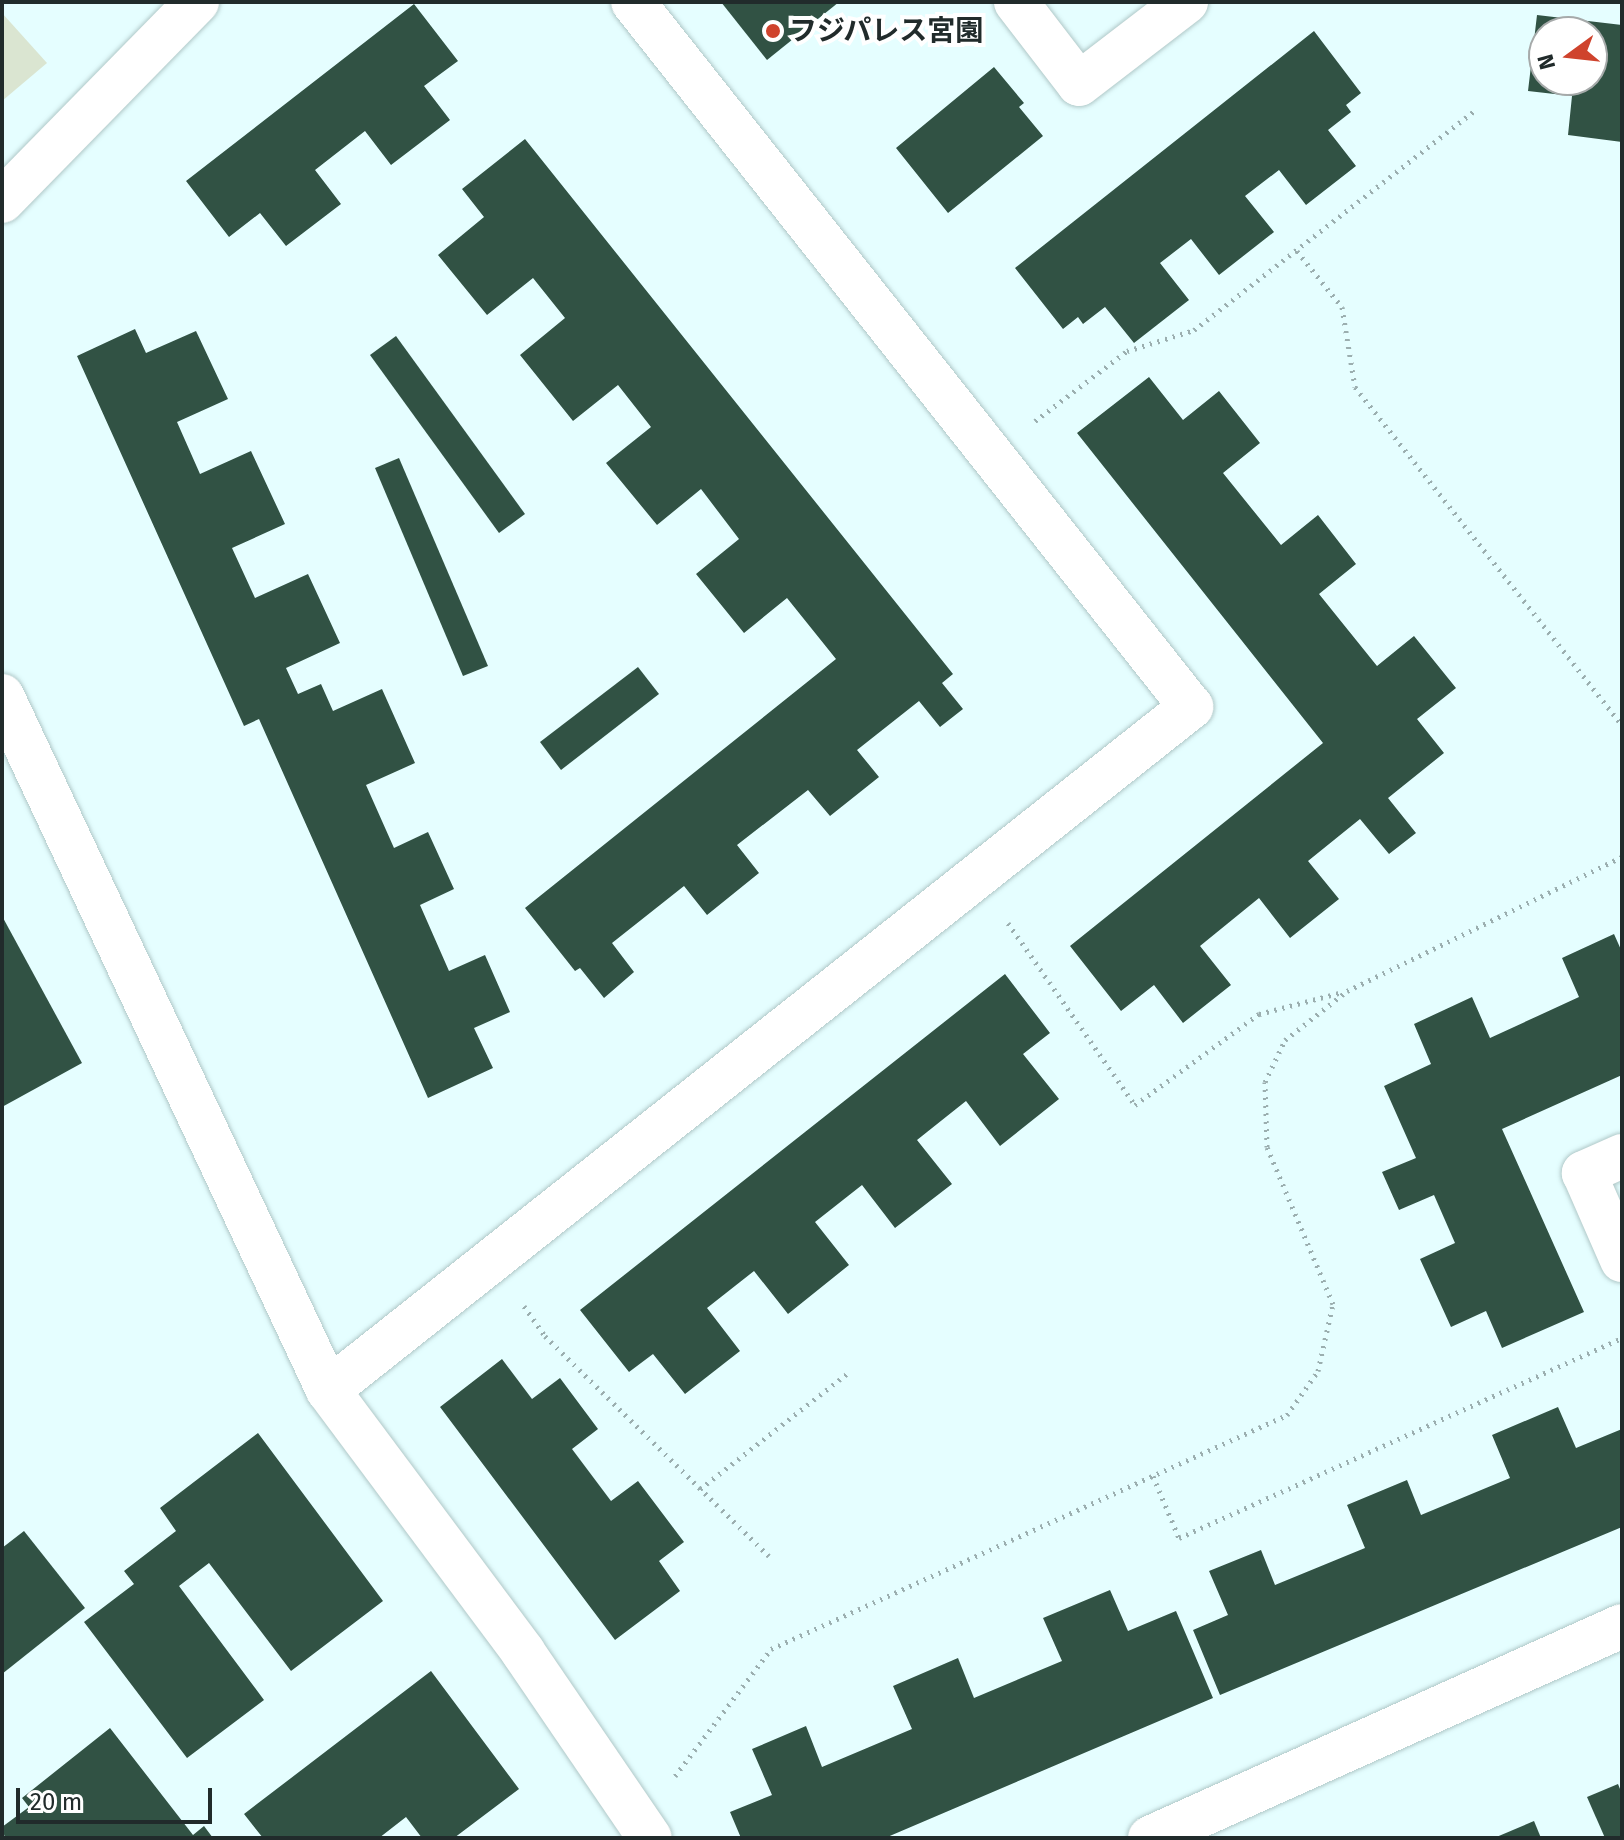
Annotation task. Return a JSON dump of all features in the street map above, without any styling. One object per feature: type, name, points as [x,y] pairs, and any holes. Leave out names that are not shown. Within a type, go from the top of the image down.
[{"type":"street","points":[[2,201],[197,2]]},
{"type":"street","points":[[328,1390],[1191,707],[633,2]]},
{"type":"street","points":[[1016,2],[1079,84],[1186,2]]},
{"type":"street","points":[[2,696],[328,1390],[523,1652],[645,1830]]},
{"type":"street","points":[[1622,1156],[1584,1173],[1622,1260]]},
{"type":"street","points":[[1150,1838],[1622,1626]]},
{"type":"path","points":[[991,454],[1127,351],[1194,330],[1476,110]]},
{"type":"path","points":[[1297,251],[1342,307],[1355,387],[1622,725]]},
{"type":"path","points":[[974,876],[1135,1105],[1259,1014],[1347,991],[1622,857]]},
{"type":"path","points":[[645,1830],[771,1649],[1287,1415],[1318,1371],[1333,1304],[1267,1147],[1265,1082],[1285,1040],[1347,991]]},
{"type":"path","points":[[492,1259],[545,1336],[769,1556]]},
{"type":"path","points":[[1153,1476],[1179,1538],[1622,1338]]},
{"type":"path","points":[[700,1489],[849,1372]]},
{"type":"green space","points":[[2,13],[47,63],[2,101]]},
{"type":"building","name":"フジパレス宮園","points":[[721,2],[839,2],[767,60]]},
{"type":"building","points":[[414,4],[458,61],[424,86],[450,120],[391,165],[365,131],[315,170],[341,204],[286,246],[260,213],[229,237],[186,181]]},
{"type":"building","points":[[1608,23],[1622,25],[1622,142],[1568,135],[1572,96],[1608,96]]},
{"type":"building","points":[[1314,31],[1361,93],[1346,105],[1351,112],[1328,130],[1356,166],[1306,205],[1279,170],[1245,196],[1274,232],[1219,275],[1191,239],[1160,263],[1189,300],[1134,343],[1105,307],[1083,324],[1078,317],[1063,329],[1015,268]]},
{"type":"building","points":[[994,67],[1024,103],[1019,107],[1043,136],[948,213],[896,148]]},
{"type":"building","points":[[525,139],[953,674],[942,683],[963,709],[940,727],[919,701],[857,750],[879,777],[830,816],[808,790],[737,845],[759,873],[707,915],[684,886],[612,943],[634,972],[604,998],[580,968],[575,971],[525,908],[836,659],[787,598],[744,633],[696,574],[739,539],[701,489],[657,525],[606,463],[651,427],[618,385],[573,421],[520,355],[565,318],[533,278],[487,315],[438,255],[484,217],[462,189]]},
{"type":"building","points":[[135,329],[146,353],[196,331],[228,399],[177,422],[200,474],[251,451],[285,524],[232,548],[255,598],[308,574],[340,643],[286,668],[298,694],[321,684],[333,711],[382,689],[415,763],[366,785],[394,848],[428,832],[454,889],[420,905],[449,971],[485,955],[510,1012],[474,1028],[493,1068],[428,1098],[259,719],[244,726],[77,356]]},
{"type":"building","points":[[396,336],[525,514],[499,533],[370,355]]},
{"type":"building","points":[[1149,377],[1183,420],[1219,391],[1260,443],[1223,473],[1281,545],[1318,515],[1356,564],[1319,594],[1377,666],[1414,636],[1456,688],[1417,719],[1444,753],[1388,798],[1416,833],[1389,854],[1360,819],[1308,861],[1339,899],[1290,938],[1259,898],[1200,946],[1231,985],[1183,1023],[1154,985],[1121,1011],[1070,946],[1323,743],[1077,433]]},
{"type":"building","points":[[399,458],[488,666],[463,676],[375,468]]},
{"type":"building","points":[[638,667],[659,694],[561,770],[540,742]]},
{"type":"building","points":[[2,916],[82,1063],[2,1107]]},
{"type":"building","points":[[1614,934],[1622,952],[1622,1075],[1502,1129],[1584,1312],[1502,1348],[1486,1311],[1451,1327],[1420,1259],[1455,1243],[1434,1195],[1399,1210],[1382,1172],[1416,1158],[1384,1086],[1431,1064],[1414,1024],[1472,997],[1490,1038],[1579,997],[1562,958]]},
{"type":"building","points":[[1005,974],[1050,1033],[1023,1054],[1059,1099],[1000,1146],[966,1101],[917,1140],[952,1184],[895,1228],[862,1185],[815,1222],[849,1265],[788,1314],[754,1271],[707,1308],[740,1351],[685,1394],[653,1354],[629,1372],[580,1310]]},
{"type":"building","points":[[502,1359],[532,1399],[560,1378],[598,1429],[572,1449],[611,1501],[638,1481],[684,1542],[659,1561],[680,1591],[615,1640],[440,1407]]},
{"type":"building","points":[[1558,1407],[1576,1448],[1622,1429],[1622,1527],[1220,1695],[1193,1630],[1228,1615],[1209,1571],[1261,1550],[1275,1585],[1365,1548],[1347,1505],[1407,1480],[1421,1515],[1510,1478],[1492,1435]]},
{"type":"building","points":[[258,1433],[383,1601],[291,1671],[209,1563],[179,1586],[264,1700],[187,1758],[84,1622],[134,1584],[124,1571],[176,1531],[160,1508]]},
{"type":"building","points":[[24,1531],[85,1608],[2,1674],[2,1548]]},
{"type":"building","points":[[1110,1590],[1128,1631],[1176,1611],[1213,1698],[885,1838],[741,1838],[730,1812],[772,1795],[752,1749],[806,1726],[822,1767],[912,1729],[893,1686],[958,1658],[974,1698],[1062,1661],[1043,1618]]},
{"type":"building","points":[[431,1671],[519,1789],[454,1838],[422,1838],[406,1817],[379,1838],[263,1838],[244,1814]]},
{"type":"building","points":[[110,1728],[193,1835],[204,1826],[213,1838],[5,1838],[2,1827],[29,1807],[22,1798]]},
{"type":"building","points":[[1618,1784],[1622,1794],[1622,1838],[1605,1838],[1587,1797]]},
{"type":"building","points":[[1534,1821],[1541,1838],[1494,1838]]},
{"type":"place","name":"フジパレス宮園","points":[[773,31]]}]
